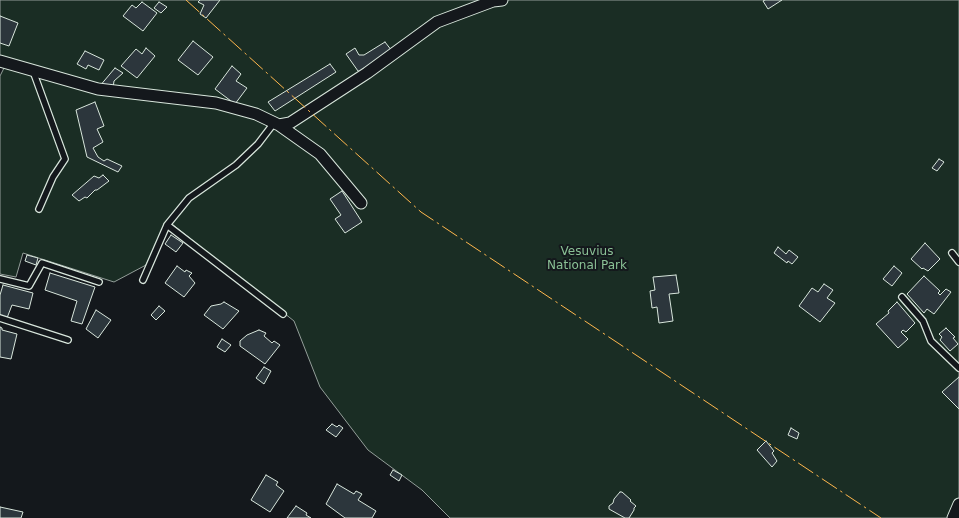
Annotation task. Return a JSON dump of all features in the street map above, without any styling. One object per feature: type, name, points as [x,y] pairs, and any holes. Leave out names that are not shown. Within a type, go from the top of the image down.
[{"type":"street","points":[[281,124],[367,73],[437,22],[502,0]]},
{"type":"street","points":[[0,61],[98,88],[216,102],[256,114],[281,124],[320,154],[361,203]]},
{"type":"street","points":[[953,518],[959,504]]},
{"type":"lane","points":[[32,70],[65,159],[53,177],[39,209]]},
{"type":"lane","points":[[143,280],[167,224],[189,198],[242,160],[281,124]]},
{"type":"lane","points":[[167,224],[283,314]]},
{"type":"lane","points":[[952,253],[959,262]]},
{"type":"lane","points":[[0,279],[29,286],[42,263],[99,282]]},
{"type":"lane","points":[[902,298],[923,321],[931,340],[959,368]]},
{"type":"lane","points":[[0,318],[68,340]]},
{"type":"green space","name":"Vesuvius National Park","points":[[0,0],[959,0],[959,518],[450,518],[422,490],[368,450],[320,387],[294,321],[167,220],[146,265],[114,282],[23,253],[16,277],[0,274],[0,76],[4,68],[0,67]]},
{"type":"building","points":[[200,0],[220,0],[206,18],[200,14],[204,5],[198,2]]},
{"type":"building","points":[[782,0],[768,9],[763,1]]},
{"type":"building","points":[[142,2],[157,13],[143,31],[123,16],[132,5],[136,8]]},
{"type":"building","points":[[159,2],[167,7],[161,13],[154,8]]},
{"type":"building","points":[[0,16],[18,23],[9,46],[0,43]]},
{"type":"building","points":[[193,41],[213,57],[198,75],[178,60]]},
{"type":"building","points":[[385,42],[392,51],[363,72],[358,71],[346,54],[355,48],[359,55],[364,55]]},
{"type":"building","points":[[146,48],[155,56],[137,78],[121,66],[136,49],[142,54]]},
{"type":"building","points":[[85,51],[104,60],[99,70],[88,65],[86,69],[77,64]]},
{"type":"building","points":[[330,64],[336,72],[275,111],[268,102]]},
{"type":"building","points":[[232,66],[241,74],[236,81],[247,88],[235,104],[215,89]]},
{"type":"building","points":[[115,68],[123,73],[114,81],[113,88],[99,87]]},
{"type":"building","points":[[95,102],[104,126],[97,129],[103,142],[93,148],[98,157],[104,161],[107,159],[122,166],[118,172],[87,157],[76,110]]},
{"type":"building","points":[[939,159],[944,162],[937,171],[932,168]]},
{"type":"building","points":[[103,175],[109,181],[87,198],[85,197],[79,201],[72,195],[94,176],[99,178]]},
{"type":"building","points":[[342,191],[362,222],[345,233],[335,219],[341,215],[330,199]]},
{"type":"building","points":[[171,235],[183,243],[176,252],[165,244]]},
{"type":"building","points":[[925,243],[940,259],[928,271],[922,269],[911,259]]},
{"type":"building","points":[[778,247],[786,254],[789,250],[798,257],[792,264],[788,261],[787,263],[774,253]]},
{"type":"building","points":[[27,255],[38,258],[36,265],[25,261]]},
{"type":"building","points":[[177,266],[185,272],[186,270],[192,273],[189,276],[195,283],[184,297],[165,283]]},
{"type":"building","points":[[894,266],[902,273],[892,286],[883,279]]},
{"type":"building","points":[[50,273],[95,287],[82,324],[71,321],[77,301],[45,290]]},
{"type":"building","points":[[676,275],[679,293],[669,294],[673,321],[659,323],[657,307],[652,308],[650,291],[655,290],[653,277]]},
{"type":"building","points":[[924,276],[940,291],[938,293],[940,295],[946,289],[951,292],[934,314],[927,309],[924,313],[907,294]]},
{"type":"building","points":[[824,284],[833,290],[827,298],[835,303],[820,322],[799,306],[812,288],[818,292]]},
{"type":"building","points":[[3,285],[33,293],[29,309],[12,305],[7,318],[0,316],[0,295]]},
{"type":"building","points":[[224,302],[239,311],[223,329],[204,315],[211,306]]},
{"type":"building","points":[[897,302],[915,323],[906,332],[903,330],[901,332],[908,339],[898,348],[876,324],[889,313],[888,311]]},
{"type":"building","points":[[159,306],[165,311],[156,320],[151,315]]},
{"type":"building","points":[[96,310],[111,320],[98,338],[86,329]]},
{"type":"building","points":[[0,327],[2,330],[17,334],[11,359],[0,357]]},
{"type":"building","points":[[946,328],[955,337],[953,338],[958,344],[950,351],[940,340],[942,337],[939,334]]},
{"type":"building","points":[[259,330],[266,333],[264,336],[272,343],[274,341],[280,345],[265,364],[240,346],[240,341],[247,335]]},
{"type":"building","points":[[222,339],[231,345],[225,352],[217,347]]},
{"type":"building","points":[[264,367],[271,371],[264,384],[256,378]]},
{"type":"building","points":[[959,377],[959,409],[942,392]]},
{"type":"building","points":[[332,424],[343,428],[336,437],[326,430]]},
{"type":"building","points":[[791,428],[799,433],[797,439],[788,435]]},
{"type":"building","points":[[766,441],[774,451],[772,453],[777,461],[772,467],[757,450]]},
{"type":"building","points":[[393,470],[402,475],[399,481],[390,475]]},
{"type":"building","points":[[266,475],[278,482],[276,485],[284,491],[270,512],[251,500]]},
{"type":"building","points":[[337,484],[354,494],[356,491],[362,494],[358,500],[376,511],[372,518],[345,518],[326,504]]},
{"type":"building","points":[[620,492],[636,506],[629,518],[625,518],[609,509],[609,506]]},
{"type":"building","points":[[296,506],[307,513],[306,515],[311,518],[287,518]]},
{"type":"building","points":[[0,507],[23,512],[21,518],[0,518]]},
{"type":"power","points":[[186,0],[421,212],[881,518]]}]
